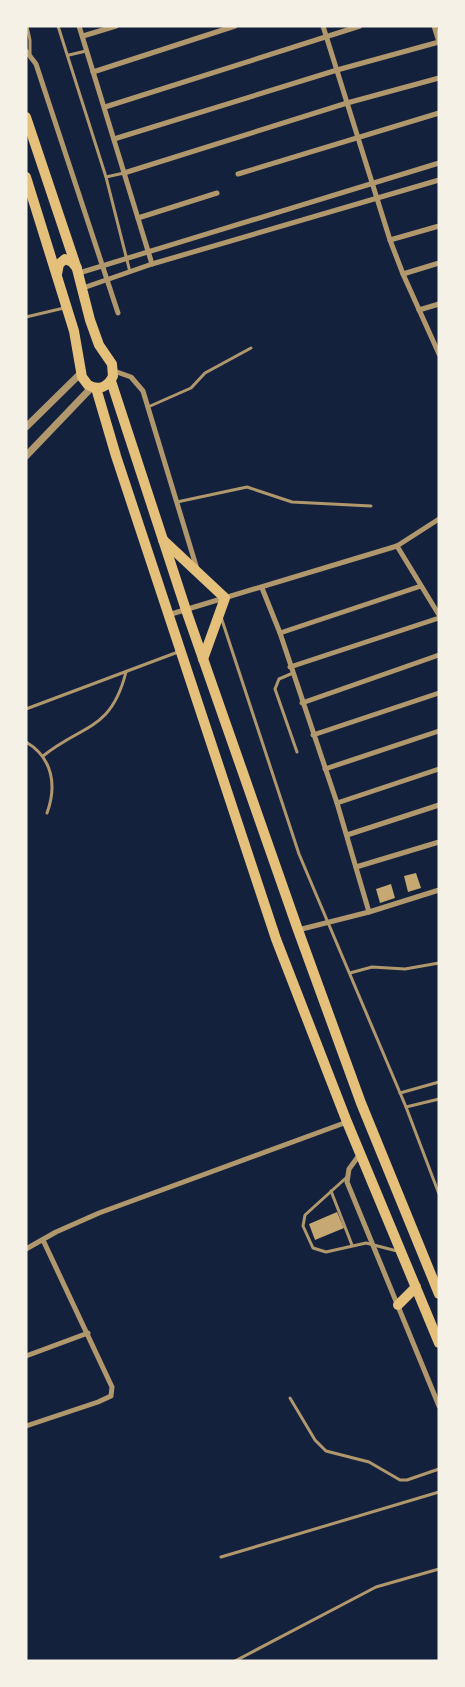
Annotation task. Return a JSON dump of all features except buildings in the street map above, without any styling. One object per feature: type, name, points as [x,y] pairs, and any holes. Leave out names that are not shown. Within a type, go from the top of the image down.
[{"type":"highway","points":[[26,118],[78,271],[90,320],[99,345],[112,364],[112,376],[186,610],[298,930],[361,1104],[439,1294]]},
{"type":"highway","points":[[26,177],[76,338],[84,381],[94,388],[276,939],[347,1122],[439,1343]]},
{"type":"highway","points":[[57,274],[59,264],[65,259],[72,262],[78,271]]},
{"type":"highway","points":[[94,388],[107,385],[112,376]]},
{"type":"highway","points":[[163,540],[225,598],[203,659]]},
{"type":"highway","points":[[398,1305],[416,1287]]},
{"type":"street","points":[[79,26],[152,264]]},
{"type":"street","points":[[83,36],[116,26]]},
{"type":"street","points":[[93,72],[235,26]]},
{"type":"street","points":[[323,26],[390,240],[419,310],[437,343],[439,354]]},
{"type":"street","points":[[105,107],[360,26]]},
{"type":"street","points":[[114,139],[337,70],[439,42],[434,26]]},
{"type":"street","points":[[28,53],[36,64],[118,313]]},
{"type":"street","points":[[124,173],[348,103],[439,78]]},
{"type":"street","points":[[238,174],[359,139],[439,113]]},
{"type":"street","points":[[78,271],[101,266],[439,164]]},
{"type":"street","points":[[83,288],[152,264],[439,180]]},
{"type":"street","points":[[138,218],[217,193]]},
{"type":"street","points":[[390,240],[439,226]]},
{"type":"street","points":[[403,274],[439,263]]},
{"type":"street","points":[[419,310],[439,304]]},
{"type":"street","points":[[26,427],[82,372]]},
{"type":"street","points":[[112,376],[131,377],[143,391],[198,571]]},
{"type":"street","points":[[26,456],[94,388]]},
{"type":"street","points":[[168,615],[397,546],[439,519]]},
{"type":"street","points":[[290,667],[439,617],[397,546]]},
{"type":"street","points":[[280,633],[421,586]]},
{"type":"street","points":[[262,588],[280,633],[337,803],[369,912]]},
{"type":"street","points":[[302,702],[439,655]]},
{"type":"street","points":[[314,736],[439,693]]},
{"type":"street","points":[[325,769],[439,731]]},
{"type":"street","points":[[337,803],[439,769]]},
{"type":"street","points":[[347,835],[439,805]]},
{"type":"street","points":[[356,867],[439,842]]},
{"type":"street","points":[[298,930],[369,912],[439,890]]},
{"type":"street","points":[[26,1249],[99,1213],[347,1122]]},
{"type":"street","points":[[360,1154],[349,1169],[347,1177],[372,1244],[439,1406]]},
{"type":"street","points":[[26,1426],[98,1402],[111,1396],[112,1387],[88,1333],[42,1240]]},
{"type":"street","points":[[26,1356],[88,1333]]},
{"type":"lane","points":[[27,26],[30,40],[28,53]]},
{"type":"lane","points":[[58,26],[106,177],[130,272]]},
{"type":"lane","points":[[69,56],[87,51]]},
{"type":"lane","points":[[106,177],[124,173]]},
{"type":"lane","points":[[26,317],[67,307]]},
{"type":"lane","points":[[148,408],[191,388],[205,373],[251,348]]},
{"type":"lane","points":[[177,502],[247,487],[292,502],[371,506]]},
{"type":"lane","points":[[220,616],[299,854],[406,1106],[439,1193]]},
{"type":"lane","points":[[26,708],[180,651]]},
{"type":"lane","points":[[43,756],[67,739],[84,732],[111,710],[122,688],[126,672]]},
{"type":"lane","points":[[292,673],[280,680],[275,689],[297,752]]},
{"type":"lane","points":[[26,742],[43,756],[50,769],[53,786],[47,814]]},
{"type":"lane","points":[[350,973],[372,967],[405,969],[439,963]]},
{"type":"lane","points":[[400,1092],[439,1082]]},
{"type":"lane","points":[[406,1106],[439,1099]]},
{"type":"lane","points":[[347,1177],[307,1210],[303,1226],[313,1248],[326,1252],[352,1245],[372,1244],[401,1252]]},
{"type":"lane","points":[[331,1191],[352,1245]]},
{"type":"lane","points":[[290,1398],[315,1440],[326,1450],[369,1462],[400,1480],[407,1480],[439,1469]]},
{"type":"lane","points":[[221,1557],[439,1492]]},
{"type":"lane","points":[[235,1661],[376,1587],[439,1569]]}]
